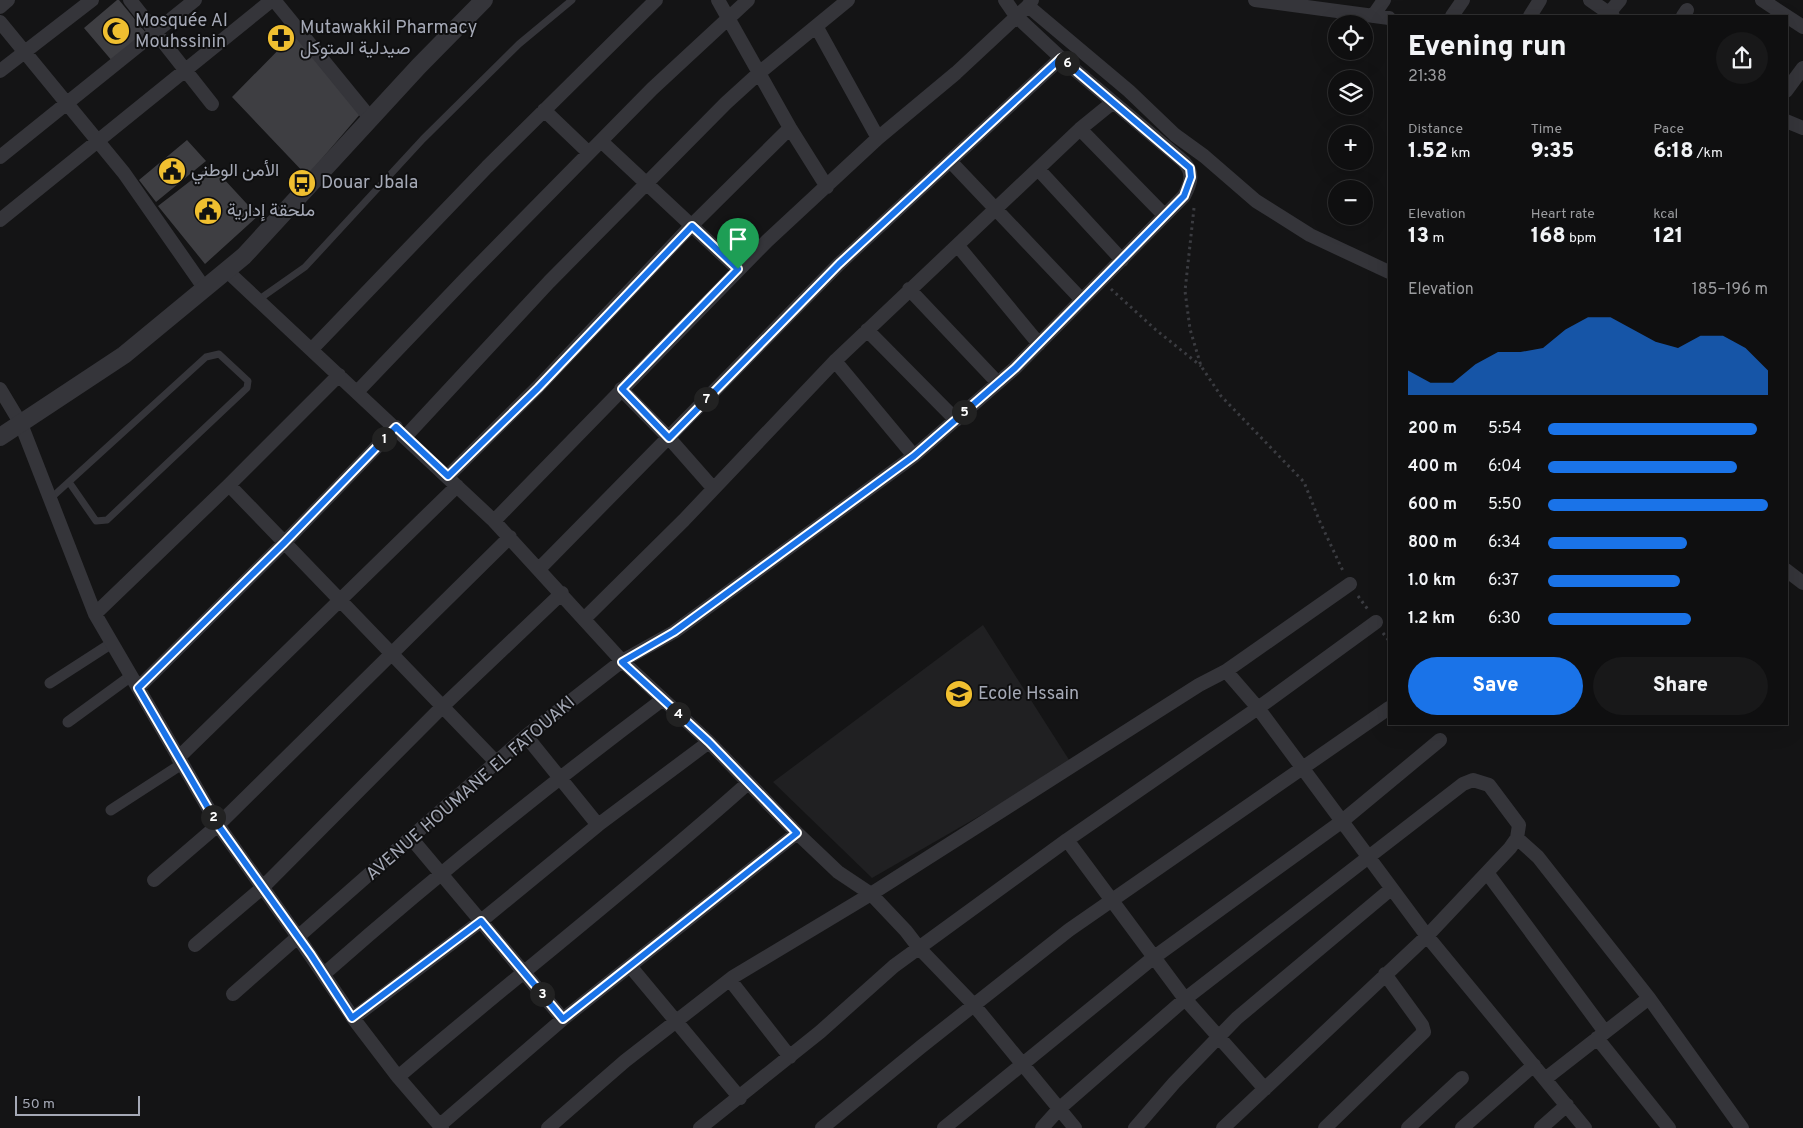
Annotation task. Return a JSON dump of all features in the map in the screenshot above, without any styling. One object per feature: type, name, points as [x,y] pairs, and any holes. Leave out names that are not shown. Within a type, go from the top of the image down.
[{"type":"street","points":[[0,6],[8,0]]},
{"type":"street","points":[[0,71],[92,0]]},
{"type":"street","points":[[130,0],[212,104]]},
{"type":"street","points":[[0,156],[195,0]]},
{"type":"street","points":[[0,220],[273,0],[371,119]]},
{"type":"street","points":[[0,437],[124,355],[227,271],[275,225],[419,66],[484,0]]},
{"type":"street","points":[[312,349],[544,110],[656,0]]},
{"type":"street","points":[[718,0],[790,128],[827,187]]},
{"type":"street","points":[[357,392],[652,89],[748,0]]},
{"type":"street","points":[[1005,0],[1016,16],[1061,58],[1177,156],[1191,171],[1188,189]]},
{"type":"street","points":[[1255,0],[1312,4],[1368,15]]},
{"type":"street","points":[[1384,0],[1373,16],[1388,18]]},
{"type":"street","points":[[1453,15],[1463,0]]},
{"type":"street","points":[[1531,15],[1540,0]]},
{"type":"street","points":[[1590,0],[1611,15],[1620,0]]},
{"type":"street","points":[[1762,0],[1782,5],[1803,27]]},
{"type":"street","points":[[68,722],[134,682],[284,543],[401,432],[646,183],[759,73],[816,26],[841,2]]},
{"type":"street","points":[[494,521],[738,269],[878,138],[956,73],[1030,3],[1129,91],[1175,135],[1204,156],[1256,201],[1310,235],[1388,272]]},
{"type":"street","points":[[0,22],[124,173],[205,289]]},
{"type":"street","points":[[816,26],[878,138]]},
{"type":"street","points":[[540,568],[839,264],[1061,58]]},
{"type":"street","points":[[1788,88],[1803,68]]},
{"type":"street","points":[[584,619],[835,361],[1080,129],[1112,103]]},
{"type":"street","points":[[544,110],[589,153]]},
{"type":"street","points":[[1788,123],[1803,128]]},
{"type":"street","points":[[111,810],[180,761],[340,602],[538,388],[692,226],[790,128]]},
{"type":"street","points":[[1080,129],[1164,216]]},
{"type":"street","points":[[602,141],[738,269]]},
{"type":"street","points":[[951,162],[1081,299]]},
{"type":"street","points":[[1038,169],[1122,260]]},
{"type":"street","name":"AVENUE HOUMANE EL FATOUAKI","points":[[233,994],[350,894],[526,736],[622,662],[674,632],[914,456],[998,384],[1122,260],[1184,196],[1188,189]]},
{"type":"street","points":[[958,246],[1039,344]]},
{"type":"street","points":[[227,271],[494,521],[540,568],[622,662],[709,742],[797,833],[838,872],[871,894],[919,948],[974,1004],[1075,1128]]},
{"type":"street","points":[[909,289],[998,384]]},
{"type":"street","points":[[867,330],[956,420]]},
{"type":"street","points":[[835,361],[914,456]]},
{"type":"street","points":[[95,614],[229,485],[338,375]]},
{"type":"street","points":[[0,389],[21,424],[95,614],[218,825],[324,974],[352,1018],[398,1077],[441,1127],[563,1019],[797,833]]},
{"type":"street","points":[[622,389],[713,488]]},
{"type":"street","points":[[229,485],[496,762]]},
{"type":"street","points":[[154,880],[218,825],[510,537]]},
{"type":"street","points":[[1788,572],[1803,583]]},
{"type":"street","points":[[548,1128],[674,1021],[730,980],[871,894],[1199,685],[1226,671],[1350,584]]},
{"type":"street","points":[[195,945],[262,888],[442,707],[562,593]]},
{"type":"street","points":[[700,1128],[740,1098],[894,966],[1067,840],[1258,708],[1376,622]]},
{"type":"street","points":[[50,683],[112,643]]},
{"type":"street","points":[[1226,671],[1258,708],[1427,936],[1585,1128]]},
{"type":"street","points":[[324,974],[440,874],[560,778],[662,700]]},
{"type":"street","points":[[822,1128],[974,1004],[1069,930],[1388,709]]},
{"type":"street","points":[[526,736],[598,825]]},
{"type":"street","points":[[944,1128],[1153,958],[1341,822],[1440,740]]},
{"type":"street","points":[[352,1018],[481,921],[598,825],[709,742]]},
{"type":"street","points":[[1042,1128],[1060,1108],[1185,999],[1463,784],[1473,780],[1481,780],[1496,791],[1517,820],[1519,830],[1517,838],[1488,874],[1427,936],[1223,1128]]},
{"type":"street","points":[[398,1077],[523,971],[679,845],[748,783]]},
{"type":"street","points":[[411,838],[563,1019]]},
{"type":"street","points":[[1517,838],[1538,857],[1649,998],[1742,1128]]},
{"type":"street","points":[[1067,840],[1185,999],[1265,1088]]},
{"type":"street","points":[[1488,874],[1669,1128]]},
{"type":"street","points":[[1135,1128],[1174,1082],[1218,1037],[1256,1002],[1391,889]]},
{"type":"street","points":[[630,966],[740,1098]]},
{"type":"street","points":[[1325,1128],[1424,1032],[1422,1025],[1385,974]]},
{"type":"street","points":[[730,980],[790,1056]]},
{"type":"street","points":[[1545,1078],[1649,998]]},
{"type":"street","points":[[1462,1128],[1534,1065]]},
{"type":"street","points":[[1408,1128],[1462,1078]]},
{"type":"street","points":[[1542,1128],[1567,1105]]},
{"type":"lane","points":[[258,300],[305,267],[423,139],[519,44],[572,0]]},
{"type":"lane","points":[[50,499],[206,358],[219,354],[248,381],[247,388],[107,520],[96,521],[69,482]]},
{"type":"path","points":[[1188,189],[1194,204],[1185,291],[1190,329],[1201,366],[1221,396],[1304,482],[1320,522],[1350,584],[1388,640]]},
{"type":"path","points":[[1101,280],[1156,330],[1201,366]]},
{"type":"shaded area","name":"Ecole Hssain","points":[[983,625],[1071,763],[872,878],[773,782]]},
{"type":"building","name":"Mosquée Al Mouhssinin","points":[[117,0],[147,34],[113,62],[84,28]]},
{"type":"building","points":[[294,34],[362,112],[307,176],[232,97]]},
{"type":"building","name":"الأمن الوطني","points":[[187,140],[206,161],[156,202],[139,180]]},
{"type":"building","name":"ملحقة إدارية","points":[[211,165],[258,216],[205,264],[158,206]]},
{"type":"place","name":"Mosquée Al Mouhssinin","points":[[116,31]]},
{"type":"place","name":"Mutawakkil Pharmacy صيدلية المتوكل","points":[[281,38]]},
{"type":"place","name":"الأمن الوطني","points":[[172,171]]},
{"type":"place","name":"Douar Jbala","points":[[302,183]]},
{"type":"place","name":"ملحقة إدارية","points":[[208,211]]},
{"type":"place","name":"Ecole Hssain","points":[[959,694]]},
{"type":"route","points":[[1061,58],[1177,156],[1191,171],[1190,183],[1184,196],[1122,260],[1081,299],[1015,368],[914,456],[674,632],[622,662],[709,742],[797,833],[563,1019],[481,921],[352,1018],[311,955],[218,825],[138,688],[284,543],[396,427],[448,476],[538,388],[692,226],[738,269],[622,389],[669,438],[773,330],[874,230],[951,162],[1061,58]]}]
